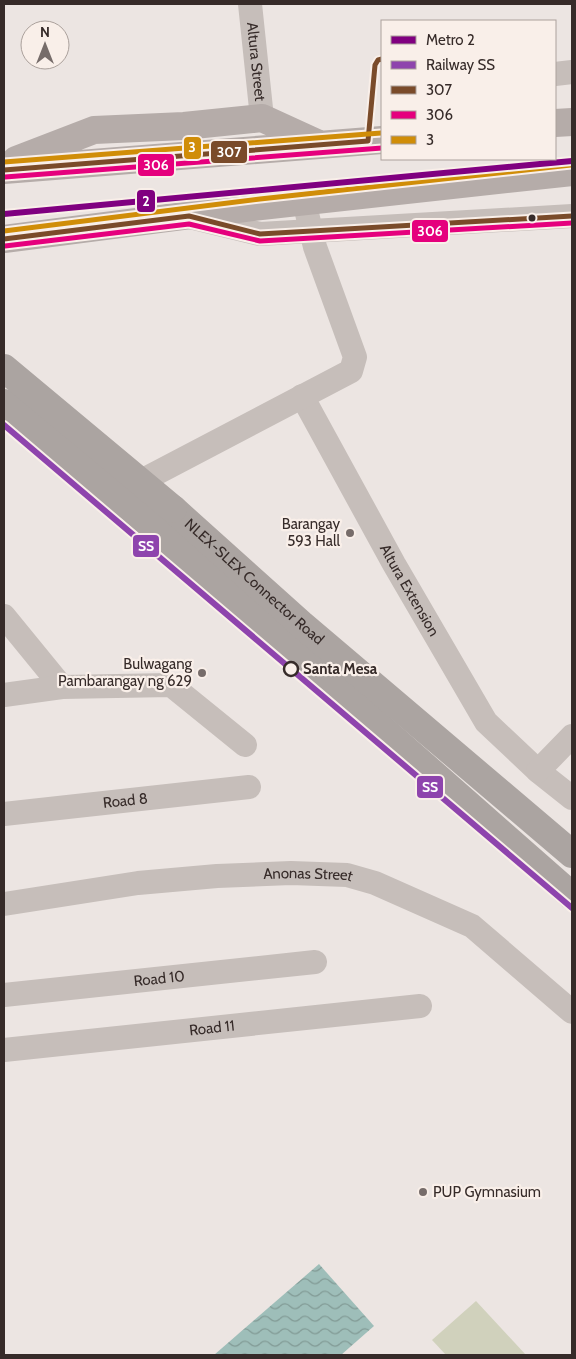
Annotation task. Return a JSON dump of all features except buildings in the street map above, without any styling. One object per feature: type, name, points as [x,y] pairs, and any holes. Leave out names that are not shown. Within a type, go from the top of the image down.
[{"type":"highway","name":"NLEX-SLEX Connector Road","points":[[4,368],[173,509],[301,624],[572,854]]},
{"type":"highway","name":"NLEX-SLEX Connector Road","points":[[4,403],[153,527],[572,896]]},
{"type":"main road","points":[[4,165],[94,130],[184,126],[262,118],[322,146]]},
{"type":"main road","points":[[556,123],[572,122]]},
{"type":"main road","points":[[4,170],[381,140]]},
{"type":"main road","points":[[4,239],[304,201],[572,172]]},
{"type":"street","name":"Altura Street","points":[[250,4],[262,118]]},
{"type":"street","points":[[556,74],[572,72]]},
{"type":"street","points":[[142,493],[142,484],[149,477],[351,371],[355,365],[355,358],[310,230],[304,201]]},
{"type":"street","points":[[189,216],[260,234],[310,230],[374,229],[450,222],[572,216]]},
{"type":"street","name":"Altura Extension","points":[[302,396],[394,564],[486,722],[538,771]]},
{"type":"street","points":[[4,616],[62,687]]},
{"type":"street","points":[[4,696],[62,687],[171,685],[245,745]]},
{"type":"street","points":[[572,736],[538,771],[572,798]]},
{"type":"street","name":"Road 8","points":[[4,814],[249,787]]},
{"type":"street","name":"Anonas Street","points":[[4,904],[73,892],[187,879],[291,873],[347,875],[375,883],[472,926],[572,1012]]},
{"type":"street","name":"Road 10","points":[[4,995],[315,962]]},
{"type":"street","name":"Road 11","points":[[4,1050],[420,1006]]},
{"type":"green space","points":[[476,1301],[526,1355],[446,1355],[432,1340]]},
{"type":"water","points":[[319,1264],[374,1326],[341,1355],[214,1355]]},
{"type":"metro line","name":"2","points":[[4,214],[572,161]]},
{"type":"rail line","name":"SS","points":[[4,425],[572,908]]},
{"type":"transit line","name":"307","points":[[4,170],[368,141],[375,65],[378,60],[381,59]]},
{"type":"transit line","name":"3","points":[[4,162],[381,133]]},
{"type":"transit line","name":"306","points":[[5,177],[381,148]]},
{"type":"transit line","name":"3","points":[[4,231],[260,199],[571,165]]},
{"type":"transit line","name":"307","points":[[4,239],[189,216],[260,234],[572,216]]},
{"type":"transit line","name":"306","points":[[5,246],[189,224],[260,241],[572,223]]},
{"type":"place","name":"Barangay 593 Hall","points":[[350,533]]},
{"type":"place","name":"Santa Mesa","points":[[291,669]]},
{"type":"place","name":"Bulwagang Pambarangay ng 629","points":[[202,673]]},
{"type":"place","name":"PUP Gymnasium","points":[[423,1192]]}]
